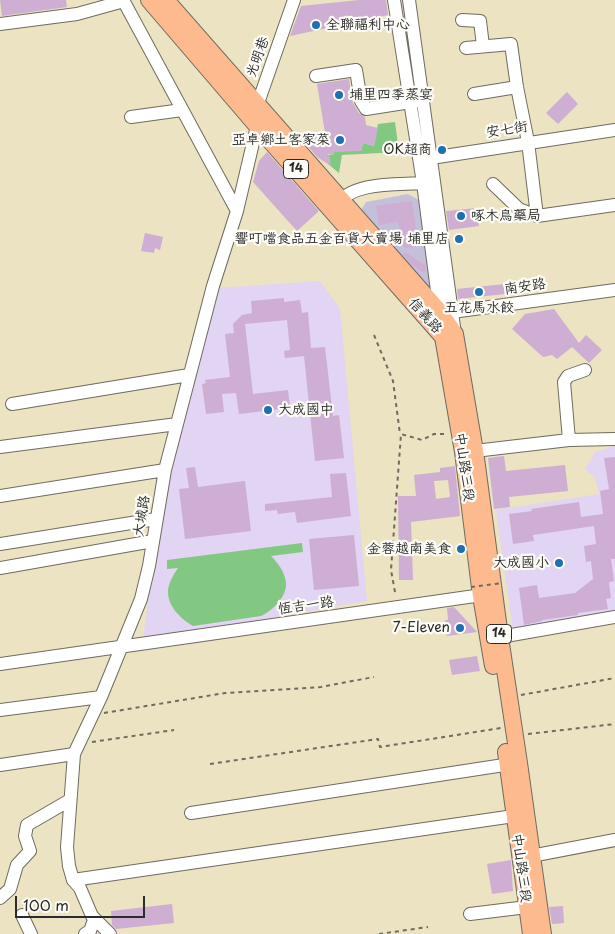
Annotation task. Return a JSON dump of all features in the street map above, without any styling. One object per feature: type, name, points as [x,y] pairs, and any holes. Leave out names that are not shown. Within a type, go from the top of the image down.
[{"type":"main road","name":"信義路","points":[[149,0],[257,126],[446,311],[449,336]]},
{"type":"main road","name":"信義路","points":[[166,0],[258,103],[336,204],[449,336]]},
{"type":"main road","name":"中山路三段","points":[[449,336],[460,434],[469,451]]},
{"type":"main road","name":"中山路三段","points":[[449,336],[469,451],[487,590],[509,732],[543,934]]},
{"type":"main road","name":"中山路三段","points":[[487,590],[500,637],[509,698],[509,732]]},
{"type":"main road","name":"中山路三段","points":[[514,763],[514,816],[531,934]]},
{"type":"street","name":"光明巷","points":[[257,126],[258,103],[294,0]]},
{"type":"street","points":[[394,0],[422,183],[446,311]]},
{"type":"street","points":[[409,0],[431,158],[446,311]]},
{"type":"street","points":[[0,24],[77,14],[124,1],[237,211]]},
{"type":"street","points":[[462,20],[480,21],[483,46]]},
{"type":"street","points":[[466,48],[511,44],[528,142],[537,216]]},
{"type":"street","points":[[316,76],[356,70],[361,101],[366,109],[422,100]]},
{"type":"street","points":[[474,94],[517,87]]},
{"type":"street","points":[[131,117],[182,110]]},
{"type":"street","name":"大城路","points":[[104,929],[73,880],[69,866],[67,847],[76,749],[102,697],[141,599],[165,470],[212,286],[237,211],[257,126]]},
{"type":"street","name":"安七街","points":[[431,158],[615,130]]},
{"type":"street","points":[[422,183],[431,158]]},
{"type":"street","points":[[336,204],[364,188],[422,183]]},
{"type":"street","points":[[493,184],[519,209],[537,216],[615,205]]},
{"type":"street","name":"南安路","points":[[446,311],[615,290]]},
{"type":"street","points":[[569,440],[564,382],[568,376],[586,370]]},
{"type":"street","points":[[12,404],[189,375]]},
{"type":"street","points":[[0,448],[178,424]]},
{"type":"street","points":[[469,451],[569,440],[615,439]]},
{"type":"street","points":[[0,496],[165,470]]},
{"type":"street","points":[[0,544],[156,519]]},
{"type":"street","points":[[0,568],[153,541]]},
{"type":"street","name":"恆吉一路","points":[[0,664],[122,647],[487,590]]},
{"type":"street","points":[[500,637],[615,617]]},
{"type":"street","points":[[0,710],[102,697]]},
{"type":"street","points":[[0,765],[76,749]]},
{"type":"street","points":[[191,813],[514,763]]},
{"type":"street","points":[[0,898],[10,889],[17,865],[30,851],[25,836],[27,826],[70,800]]},
{"type":"street","points":[[73,880],[514,816]]},
{"type":"street","points":[[531,856],[615,840]]},
{"type":"street","points":[[470,914],[527,907]]},
{"type":"street","points":[[22,915],[32,934]]},
{"type":"street","points":[[85,934],[90,931],[104,929]]},
{"type":"path","points":[[374,335],[393,381],[401,434],[392,570],[395,592]]},
{"type":"path","points":[[401,434],[422,440],[434,434],[460,434]]},
{"type":"path","points":[[92,715],[225,693],[321,687],[374,677]]},
{"type":"path","points":[[509,698],[615,678]]},
{"type":"path","points":[[210,764],[378,739],[380,747],[509,732],[615,724]]},
{"type":"path","points":[[76,749],[174,730]]},
{"type":"path","points":[[379,934],[428,927]]},
{"type":"shaded area","points":[[408,194],[419,200],[432,293],[361,210],[366,202]]},
{"type":"shaded area","name":"大成國中","points":[[320,281],[340,309],[367,601],[143,640],[159,512],[218,288]]},
{"type":"shaded area","name":"大成國小","points":[[615,446],[615,615],[513,630],[496,510],[599,494],[595,478],[585,469],[595,452]]},
{"type":"green space","points":[[395,122],[399,152],[342,155],[339,173],[328,164],[330,161],[328,155],[334,154],[333,143],[340,151],[361,151],[363,143],[374,146],[378,124]]},
{"type":"green space","points":[[302,543],[303,552],[271,556],[283,571],[286,588],[278,603],[261,616],[193,626],[184,620],[172,607],[168,590],[178,568],[167,569],[167,560]]},
{"type":"building","points":[[0,0],[66,0],[67,7],[2,16]]},
{"type":"building","name":"全聯福利中心","points":[[359,0],[386,0],[388,15],[290,36],[301,6]]},
{"type":"building","name":"亞卓鄉土客家菜","points":[[349,79],[353,103],[359,113],[365,117],[366,125],[378,128],[374,146],[363,143],[361,151],[328,154],[331,166],[317,157],[306,144],[305,137],[325,133],[317,84]]},
{"type":"building","points":[[567,92],[578,104],[558,124],[546,113]]},
{"type":"building","points":[[267,152],[319,211],[297,231],[253,182],[259,161]]},
{"type":"building","points":[[412,201],[416,229],[418,228],[421,246],[406,248],[401,245],[398,222],[379,225],[376,206]]},
{"type":"building","name":"啄木鳥藥局","points":[[477,208],[479,226],[449,230],[446,211]]},
{"type":"building","points":[[145,233],[163,237],[160,250],[155,248],[154,253],[141,251]]},
{"type":"building","points":[[405,252],[425,265],[424,273],[413,266],[403,255]]},
{"type":"building","name":"五花馬水餃","points":[[505,284],[505,294],[458,299],[457,289]]},
{"type":"building","points":[[284,298],[284,302],[300,300],[302,313],[308,312],[311,348],[325,347],[333,416],[339,415],[344,458],[315,461],[304,356],[285,358],[284,351],[290,350],[287,320],[245,324],[253,394],[288,390],[290,408],[239,414],[236,393],[222,394],[224,412],[206,414],[202,384],[206,383],[205,380],[230,377],[225,334],[234,333],[233,324],[242,315],[252,313],[251,301]]},
{"type":"building","points":[[554,309],[579,343],[586,335],[602,350],[589,363],[572,347],[557,359],[552,355],[543,357],[512,329],[525,314]]},
{"type":"building","points":[[504,456],[506,471],[565,465],[568,491],[509,497],[510,507],[494,509],[488,458]]},
{"type":"building","points":[[615,457],[615,559],[611,559],[614,581],[609,582],[611,598],[606,599],[608,609],[578,613],[578,615],[542,620],[524,625],[519,588],[537,585],[539,598],[575,593],[593,579],[591,561],[586,562],[584,546],[596,544],[594,526],[533,535],[534,541],[513,544],[509,514],[579,502],[581,517],[603,514],[600,491],[609,489],[604,458]]},
{"type":"building","points":[[455,466],[460,516],[411,522],[413,580],[399,580],[398,496],[416,496],[414,475],[440,472],[440,468]],"holes":[[[448,480],[450,497],[436,499],[434,481]]]},
{"type":"building","points":[[195,467],[198,487],[245,481],[251,531],[185,539],[179,489],[189,488],[186,468]]},
{"type":"building","points":[[346,473],[351,516],[297,523],[295,512],[278,514],[277,510],[265,511],[265,504],[332,497],[330,474]]},
{"type":"building","points":[[354,535],[359,586],[314,590],[309,539]]},
{"type":"building","name":"7-Eleven","points":[[454,607],[477,632],[447,636],[445,620],[448,620],[447,608]]},
{"type":"building","points":[[477,656],[480,671],[452,675],[449,660]]},
{"type":"building","points":[[511,860],[513,891],[492,894],[487,864]]},
{"type":"building","points":[[172,904],[174,923],[116,929],[112,925],[111,911]]},
{"type":"building","points":[[563,906],[564,923],[552,924],[549,907]]},
{"type":"place","name":"全聯福利中心","points":[[316,25]]},
{"type":"place","name":"埔里四季蒸宴","points":[[339,95]]},
{"type":"place","name":"亞卓鄉土客家菜","points":[[340,140]]},
{"type":"place","name":"OK超商","points":[[442,150]]},
{"type":"place","name":"啄木鳥藥局","points":[[461,216]]},
{"type":"place","name":"響叮噹食品五金百貨大賣場 埔里店","points":[[459,239]]},
{"type":"place","name":"五花馬水餃","points":[[479,292]]},
{"type":"place","name":"大成國中","points":[[268,410]]},
{"type":"place","name":"金蓉越南美食","points":[[461,549]]},
{"type":"place","name":"大成國小","points":[[559,563]]},
{"type":"place","name":"7-Eleven","points":[[460,628]]}]
